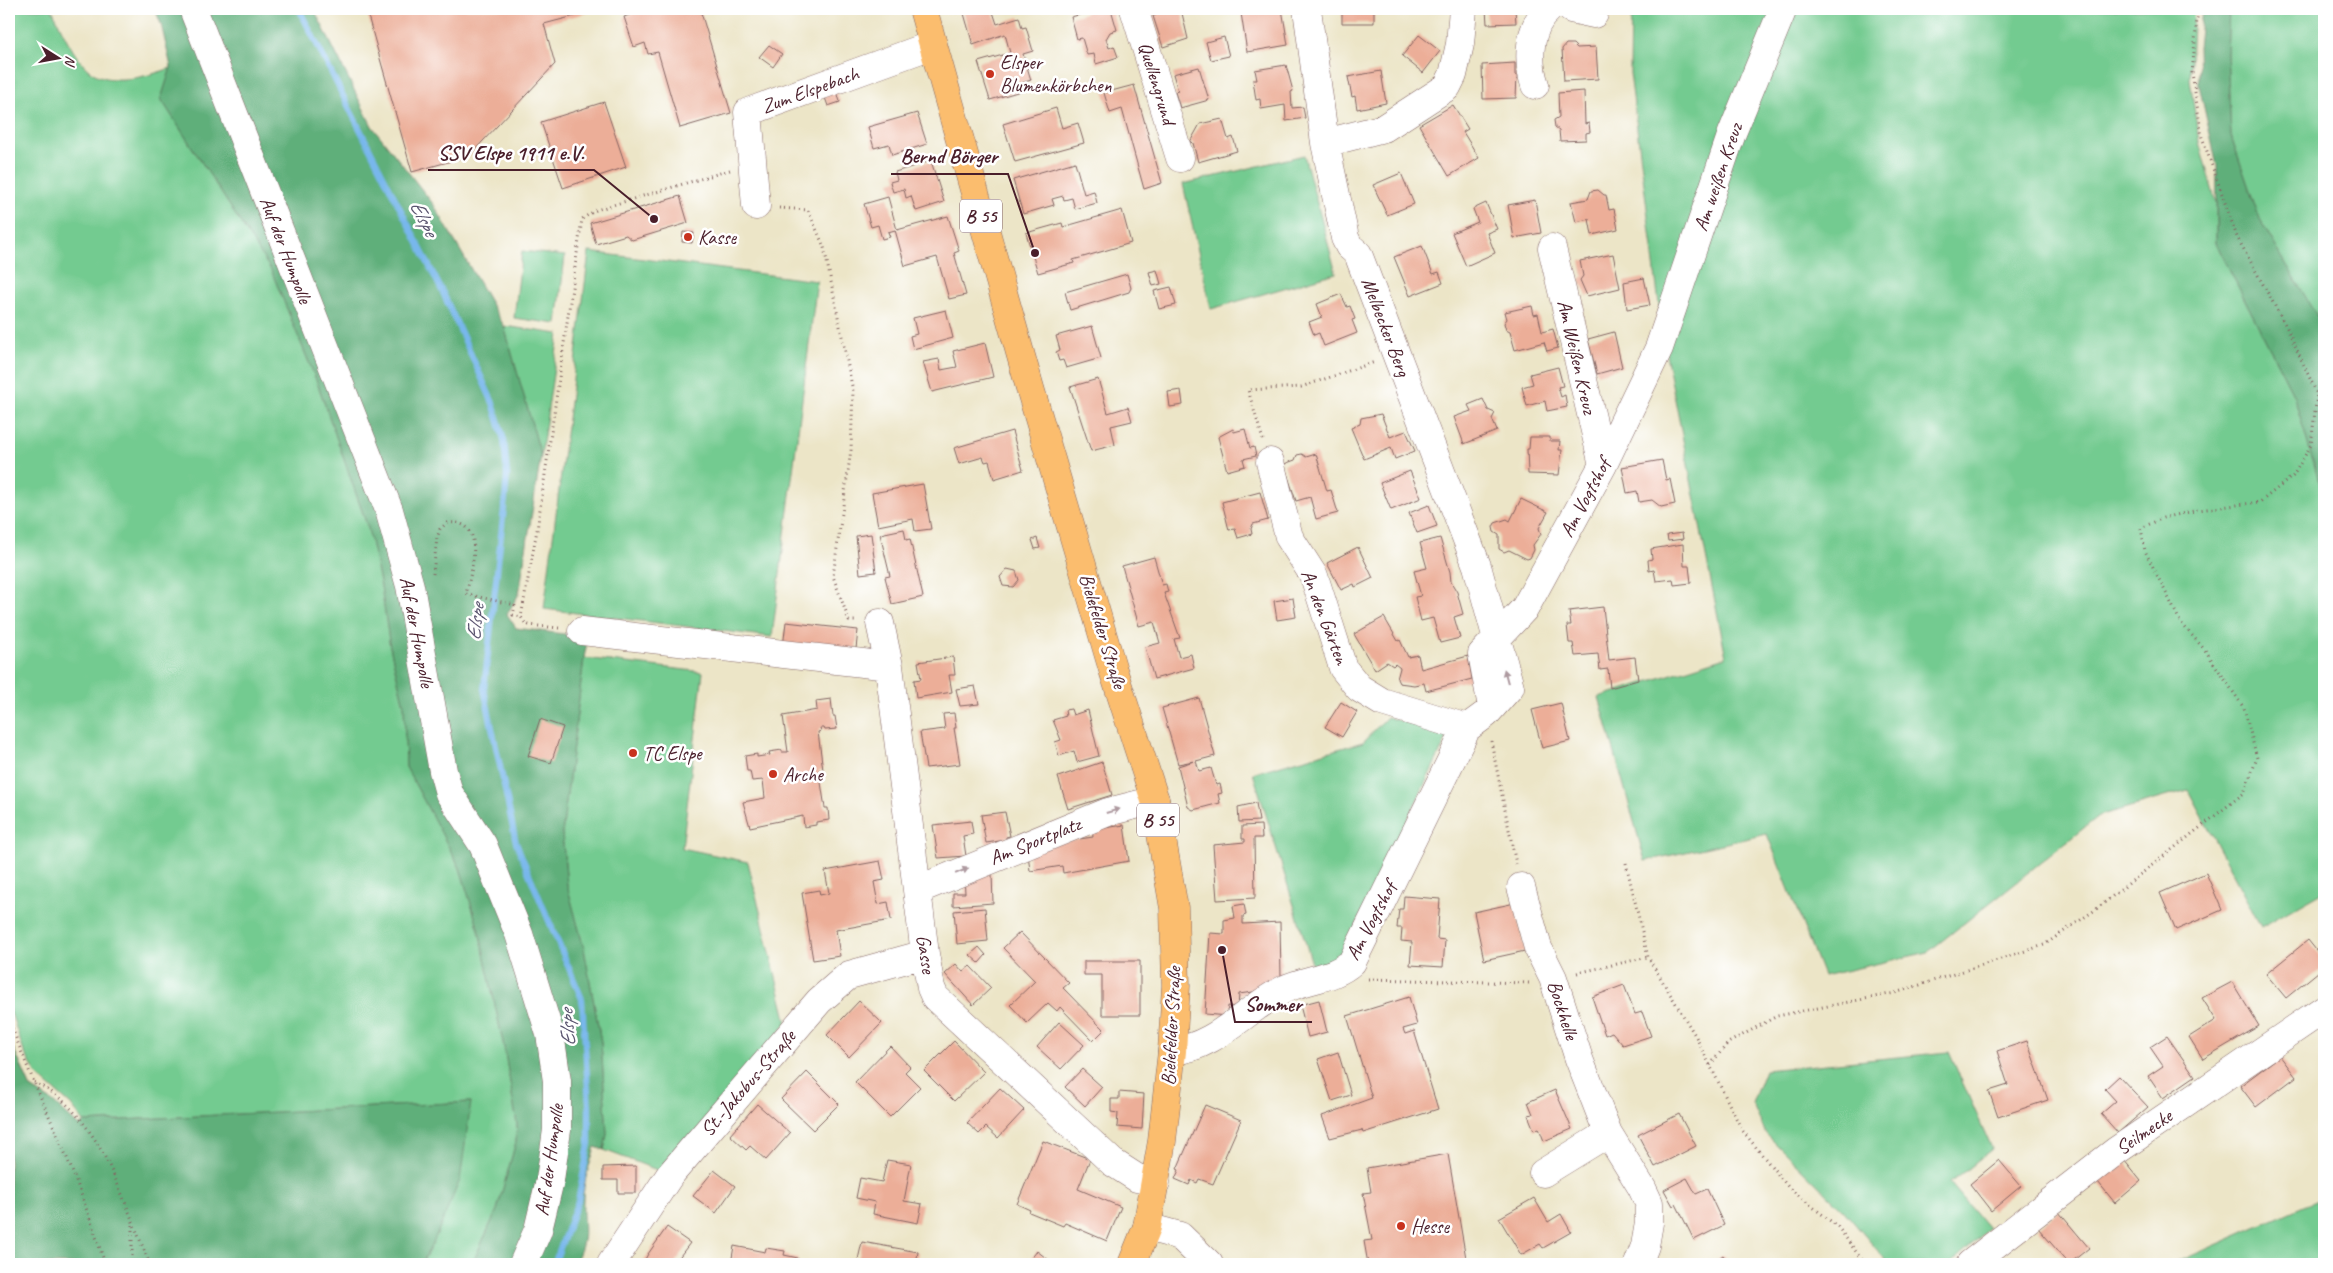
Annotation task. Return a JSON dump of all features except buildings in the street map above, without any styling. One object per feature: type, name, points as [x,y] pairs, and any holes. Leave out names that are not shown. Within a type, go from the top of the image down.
[{"type":"main road","name":"Bielefelder Straße","points":[[922,9],[1030,388],[1155,800],[1174,908],[1176,986],[1172,1051],[1156,1182],[1147,1227],[1132,1264]]},
{"type":"street","name":"Auf der Humpolle","points":[[193,9],[389,510],[410,586],[442,771],[450,793],[487,854],[519,934],[550,1034],[558,1081],[557,1130],[550,1180],[538,1230],[523,1264]]},
{"type":"street","name":"Quellengrund","points":[[1134,9],[1180,158]]},
{"type":"street","name":"Melbecker Berg","points":[[1307,9],[1325,143],[1345,238],[1349,246],[1358,254],[1460,516],[1477,566],[1496,639]]},
{"type":"street","points":[[1325,143],[1384,128],[1447,87],[1454,75],[1463,9]]},
{"type":"street","points":[[1535,85],[1530,72],[1533,29],[1542,14],[1549,9]]},
{"type":"street","name":"Am weißen Kreuz","points":[[1659,348],[1732,133],[1783,9]]},
{"type":"street","name":"Zum Elspebach","points":[[756,206],[748,112],[932,45]]},
{"type":"street","name":"Am Weißen Kreuz","points":[[1552,248],[1603,465]]},
{"type":"street","name":"Am Vogtshof","points":[[1172,1051],[1186,1050],[1198,1046],[1284,990],[1343,970],[1352,962],[1482,716],[1510,687],[1496,639],[1525,608],[1603,465],[1659,348]]},
{"type":"street","name":"An den Gärten","points":[[1270,462],[1288,537],[1314,576],[1343,668],[1359,688],[1382,702],[1482,716]]},
{"type":"street","name":"Gasse","points":[[880,623],[889,666],[925,954],[931,988],[944,1007],[1112,1162],[1137,1178],[1156,1182]]},
{"type":"street","points":[[582,631],[889,666]]},
{"type":"street","name":"Am Sportplatz","points":[[917,890],[1090,819],[1155,800]]},
{"type":"street","name":"Bockhelle","points":[[1521,887],[1538,948],[1553,978],[1579,1059],[1608,1133],[1642,1188],[1649,1203],[1649,1223],[1645,1246],[1638,1264]]},
{"type":"street","name":"St.-Jakobus-Straße","points":[[611,1264],[670,1175],[819,1002],[849,975],[925,954]]},
{"type":"street","name":"Seilmecke","points":[[1970,1264],[2116,1151],[2324,1009]]},
{"type":"street","points":[[1544,1173],[1608,1133]]},
{"type":"street","points":[[1147,1227],[1180,1236],[1209,1264]]},
{"type":"path","points":[[1710,1065],[1728,1043],[1776,1016],[1896,993],[2044,945],[2095,910],[2244,793],[2257,758],[2244,708],[2205,650],[2181,623],[2145,552],[2141,528],[2163,518],[2198,510],[2260,502],[2293,476],[2311,445],[2317,394],[2286,328],[2237,237],[2202,137],[2192,73],[2198,9]]},
{"type":"path","points":[[582,631],[529,625],[524,623],[521,617],[537,530],[582,219],[596,210],[751,164]]},
{"type":"path","points":[[756,206],[808,210],[824,247],[853,391],[851,450],[833,576],[849,621],[880,623]]},
{"type":"path","points":[[1270,462],[1248,390],[1301,388],[1396,355]]},
{"type":"path","points":[[432,582],[440,529],[447,523],[460,523],[470,530],[474,541],[474,557],[466,594],[515,604],[513,616],[521,617]]},
{"type":"path","points":[[1482,716],[1521,887]]},
{"type":"path","points":[[1626,863],[1648,957],[1696,1037],[1742,1130],[1789,1188],[1838,1227],[1865,1264]]},
{"type":"path","points":[[1343,970],[1351,978],[1527,984],[1648,957]]},
{"type":"path","points":[[9,1019],[33,1082],[65,1152],[105,1264]]},
{"type":"path","points":[[33,1082],[45,1088],[70,1109],[96,1140],[114,1173],[150,1264]]},
{"type":"path","points":[[132,1221],[132,1264]]},
{"type":"green space","points":[[9,9],[52,9],[78,59],[90,71],[99,76],[119,79],[141,77],[171,68],[161,99],[271,270],[317,382],[368,528],[381,586],[390,647],[404,705],[406,767],[460,868],[479,930],[504,1047],[517,1124],[516,1142],[497,1210],[472,1264],[421,1264],[433,1243],[471,1102],[84,1122],[71,1105],[37,1075],[24,1052],[9,1007]]},
{"type":"green space","points":[[155,9],[314,9],[372,126],[434,205],[504,326],[541,456],[519,594],[507,614],[516,628],[588,637],[562,834],[567,885],[584,949],[601,1042],[607,1134],[604,1150],[595,1147],[587,1173],[583,1193],[584,1233],[582,1247],[574,1264],[472,1264],[497,1210],[516,1142],[517,1124],[504,1047],[479,930],[460,868],[406,767],[404,705],[390,647],[381,586],[368,528],[317,382],[271,270],[161,99],[171,67],[161,24]]},
{"type":"green space","points":[[1631,9],[2194,9],[2190,79],[2199,142],[2216,203],[2216,243],[2294,396],[2324,499],[2324,891],[2261,927],[2188,790],[2099,816],[1928,952],[1823,976],[1767,834],[1645,861],[1599,697],[1726,657],[1664,344],[1630,73]]},
{"type":"green space","points":[[2202,9],[2229,9],[2227,54],[2231,136],[2260,220],[2324,328],[2324,499],[2294,396],[2216,243],[2217,166],[2199,85],[2198,47]]},
{"type":"green space","points":[[2229,9],[2324,9],[2324,328],[2260,220],[2231,136],[2227,54]]},
{"type":"green space","points":[[1304,155],[1336,273],[1211,309],[1183,184]]},
{"type":"green space","points":[[522,251],[565,256],[557,324],[514,318]]},
{"type":"green space","points":[[589,252],[817,281],[772,637],[544,609]]},
{"type":"green space","points":[[504,326],[559,334],[541,456]]},
{"type":"green space","points":[[584,658],[703,672],[682,848],[748,862],[787,1023],[665,1173],[604,1150],[607,1134],[601,1042],[584,949],[567,885],[562,834]]},
{"type":"green space","points":[[1387,717],[1449,734],[1338,963],[1314,970],[1253,773],[1363,742]]},
{"type":"green space","points":[[9,1038],[31,1088],[52,1101],[79,1126],[84,1122],[471,1102],[460,1180],[433,1243],[421,1264],[9,1264]]},
{"type":"green space","points":[[1949,1052],[1992,1149],[1950,1183],[1989,1229],[1950,1264],[1889,1264],[1844,1211],[1766,1134],[1752,1103],[1765,1070]]},
{"type":"green space","points":[[2324,1197],[2324,1264],[2173,1264]]},
{"type":"waterway","name":"Elspe","points":[[299,9],[443,293],[493,403],[504,440],[507,475],[484,689],[516,843],[582,999],[589,1106],[589,1144],[578,1201],[554,1264]]},
{"type":"place","name":"Elsper Blumenkörbchen","points":[[990,74]]},
{"type":"place","name":"SSV Elspe 1911 e.V.","points":[[654,219]]},
{"type":"place","name":"Kasse","points":[[688,237]]},
{"type":"place","name":"Bernd Börger","points":[[1035,253]]},
{"type":"place","name":"TC Elspe","points":[[633,753]]},
{"type":"place","name":"Arche","points":[[773,774]]},
{"type":"place","name":"Sommer","points":[[1222,950]]},
{"type":"place","name":"Hesse","points":[[1401,1226]]}]
